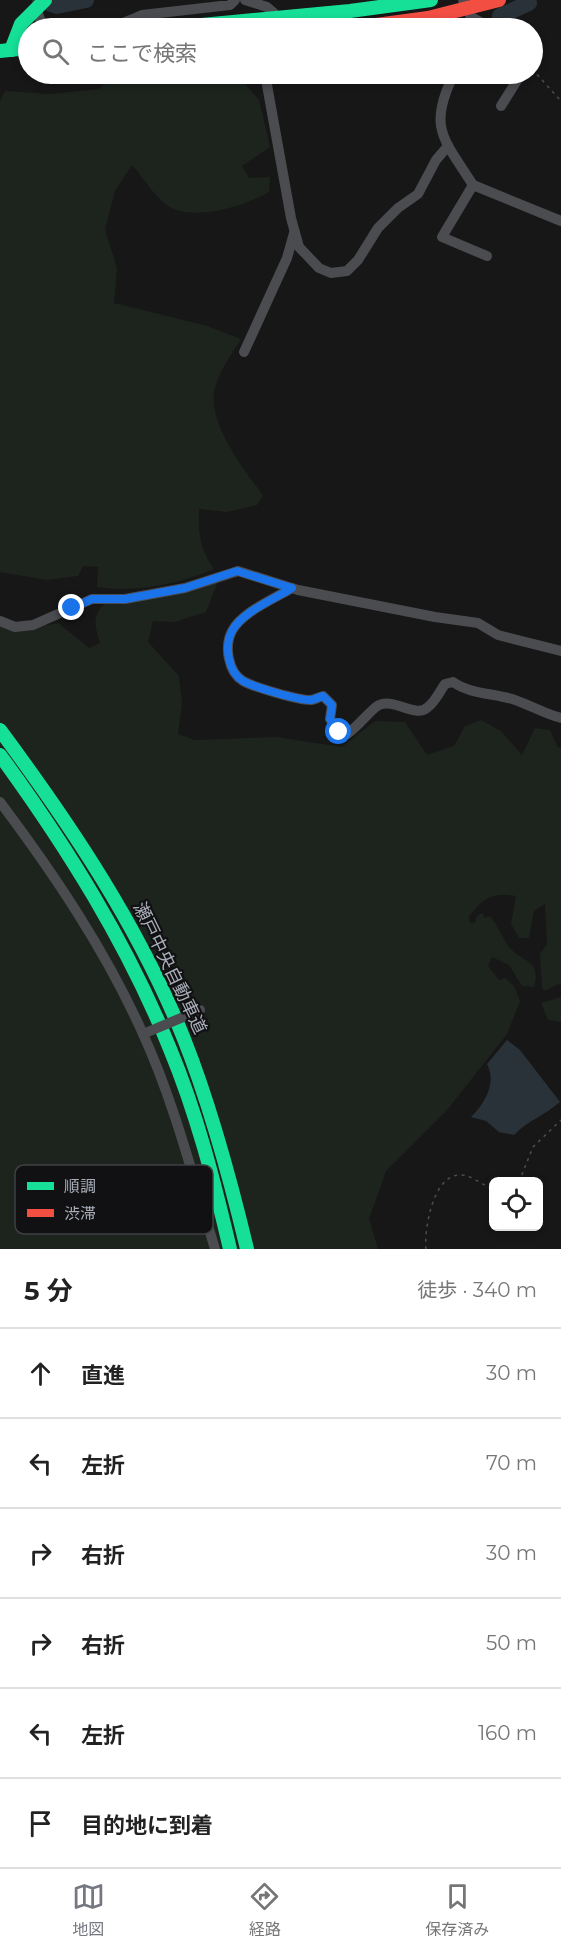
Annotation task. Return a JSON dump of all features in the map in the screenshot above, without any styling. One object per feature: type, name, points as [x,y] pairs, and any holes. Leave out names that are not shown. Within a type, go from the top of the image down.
[{"type":"main road","points":[[275,18],[371,9],[431,0]]},
{"type":"main road","points":[[429,18],[465,6],[499,0]]},
{"type":"main road","points":[[27,18],[41,4]]},
{"type":"main road","points":[[5,50],[18,29]]},
{"type":"main road","name":"瀬戸中央自動車道","points":[[0,730],[49,794],[101,872],[157,975],[185,1040],[214,1120],[233,1186],[247,1249]]},
{"type":"main road","name":"瀬戸中央自動車道","points":[[0,756],[54,829],[88,881],[143,982],[200,1125],[210,1165]]},
{"type":"main road","name":"瀬戸中央自動車道","points":[[213,1179],[230,1249]]},
{"type":"street","points":[[135,18],[142,15],[230,5],[235,0]]},
{"type":"street","points":[[245,0],[267,7],[272,10],[275,18]]},
{"type":"street","points":[[267,84],[299,247],[319,268],[331,273],[347,271],[358,261],[378,228],[398,208],[418,195],[436,160],[448,146]]},
{"type":"street","points":[[451,84],[439,121],[448,146],[473,184],[561,220]]},
{"type":"street","points":[[501,106],[515,84]]},
{"type":"street","points":[[473,184],[442,237],[487,256]]},
{"type":"street","points":[[244,352],[288,258],[295,232]]},
{"type":"street","points":[[0,621],[15,627],[33,626],[92,599],[125,599],[185,588],[237,571],[292,588],[435,617],[478,622],[498,635],[561,651]]},
{"type":"street","points":[[292,588],[242,619],[232,631],[228,647],[231,669],[243,681],[296,697],[310,700],[323,696],[332,705],[330,719],[339,732],[347,734],[361,725],[376,706],[391,702],[419,711],[428,709],[445,684],[453,682],[467,692],[481,691],[511,699],[561,718]]},
{"type":"street","points":[[0,802],[28,839],[93,938],[143,1034],[168,1100],[189,1165]]},
{"type":"street","points":[[143,1034],[200,1010]]},
{"type":"street","points":[[210,1234],[215,1249]]},
{"type":"path","points":[[543,81],[561,101]]},
{"type":"path","points":[[521,1177],[533,1147],[561,1120]]},
{"type":"path","points":[[426,1249],[429,1208],[447,1182],[454,1176],[462,1174],[489,1188]]},
{"type":"shaded area","points":[[105,84],[246,84],[259,100],[270,147],[242,166],[249,178],[270,177],[269,192],[223,210],[197,213],[174,209],[156,195],[132,165],[115,191],[105,229],[117,268],[114,303],[207,326],[241,339],[220,375],[215,388],[214,401],[216,415],[228,445],[263,495],[257,505],[227,512],[199,509],[201,540],[214,569],[172,583],[141,588],[97,587],[98,567],[83,566],[78,576],[47,580],[0,572],[0,101],[5,91],[50,94],[99,89]]},
{"type":"shaded area","points":[[219,579],[206,612],[175,622],[153,621],[148,642],[179,676],[182,703],[178,734],[195,740],[276,737],[342,747],[375,721],[405,722],[427,755],[454,746],[465,726],[481,720],[501,731],[522,755],[535,728],[550,730],[558,748],[561,747],[561,985],[558,984],[545,991],[542,988],[540,954],[547,944],[545,904],[534,911],[529,938],[519,938],[511,924],[516,896],[501,895],[489,898],[474,910],[469,917],[470,923],[475,923],[477,916],[483,913],[484,918],[490,916],[510,948],[533,966],[536,978],[534,987],[522,986],[509,965],[492,957],[488,966],[499,980],[505,978],[514,986],[520,1001],[507,1034],[448,1109],[386,1171],[369,1219],[378,1249],[0,1249],[0,626],[15,631],[58,623],[89,648],[100,643],[96,617],[106,603]]},
{"type":"shaded area","points":[[561,997],[561,1022],[548,1020],[541,1003]]},
{"type":"shaded area","points":[[507,1040],[520,1050],[560,1102],[514,1135],[499,1132],[486,1121],[471,1117],[488,1092],[491,1078],[487,1064]]},
{"type":"waterway","points":[[40,0],[57,6],[86,0]]},
{"type":"waterway","points":[[500,16],[529,3]]},
{"type":"traffic: fast","points":[[27,18],[45,0]]},
{"type":"traffic: fast","points":[[276,18],[431,0]]},
{"type":"traffic: fast","points":[[11,50],[18,32]]},
{"type":"traffic: fast","points":[[0,51],[18,49]]},
{"type":"traffic: fast","points":[[0,730],[53,803],[102,879],[146,957],[166,998],[194,1065],[211,1117],[247,1249]]},
{"type":"traffic: fast","points":[[0,755],[72,861],[135,971],[180,1073],[209,1165]]},
{"type":"traffic: fast","points":[[213,1181],[230,1249]]},
{"type":"traffic: jam","points":[[428,18],[499,0]]},
{"type":"route","points":[[72,608],[92,599],[125,599],[185,588],[237,571],[292,588],[242,619],[232,631],[228,647],[231,669],[243,681],[296,697],[310,700],[323,696],[332,705],[330,719],[339,732]]}]
